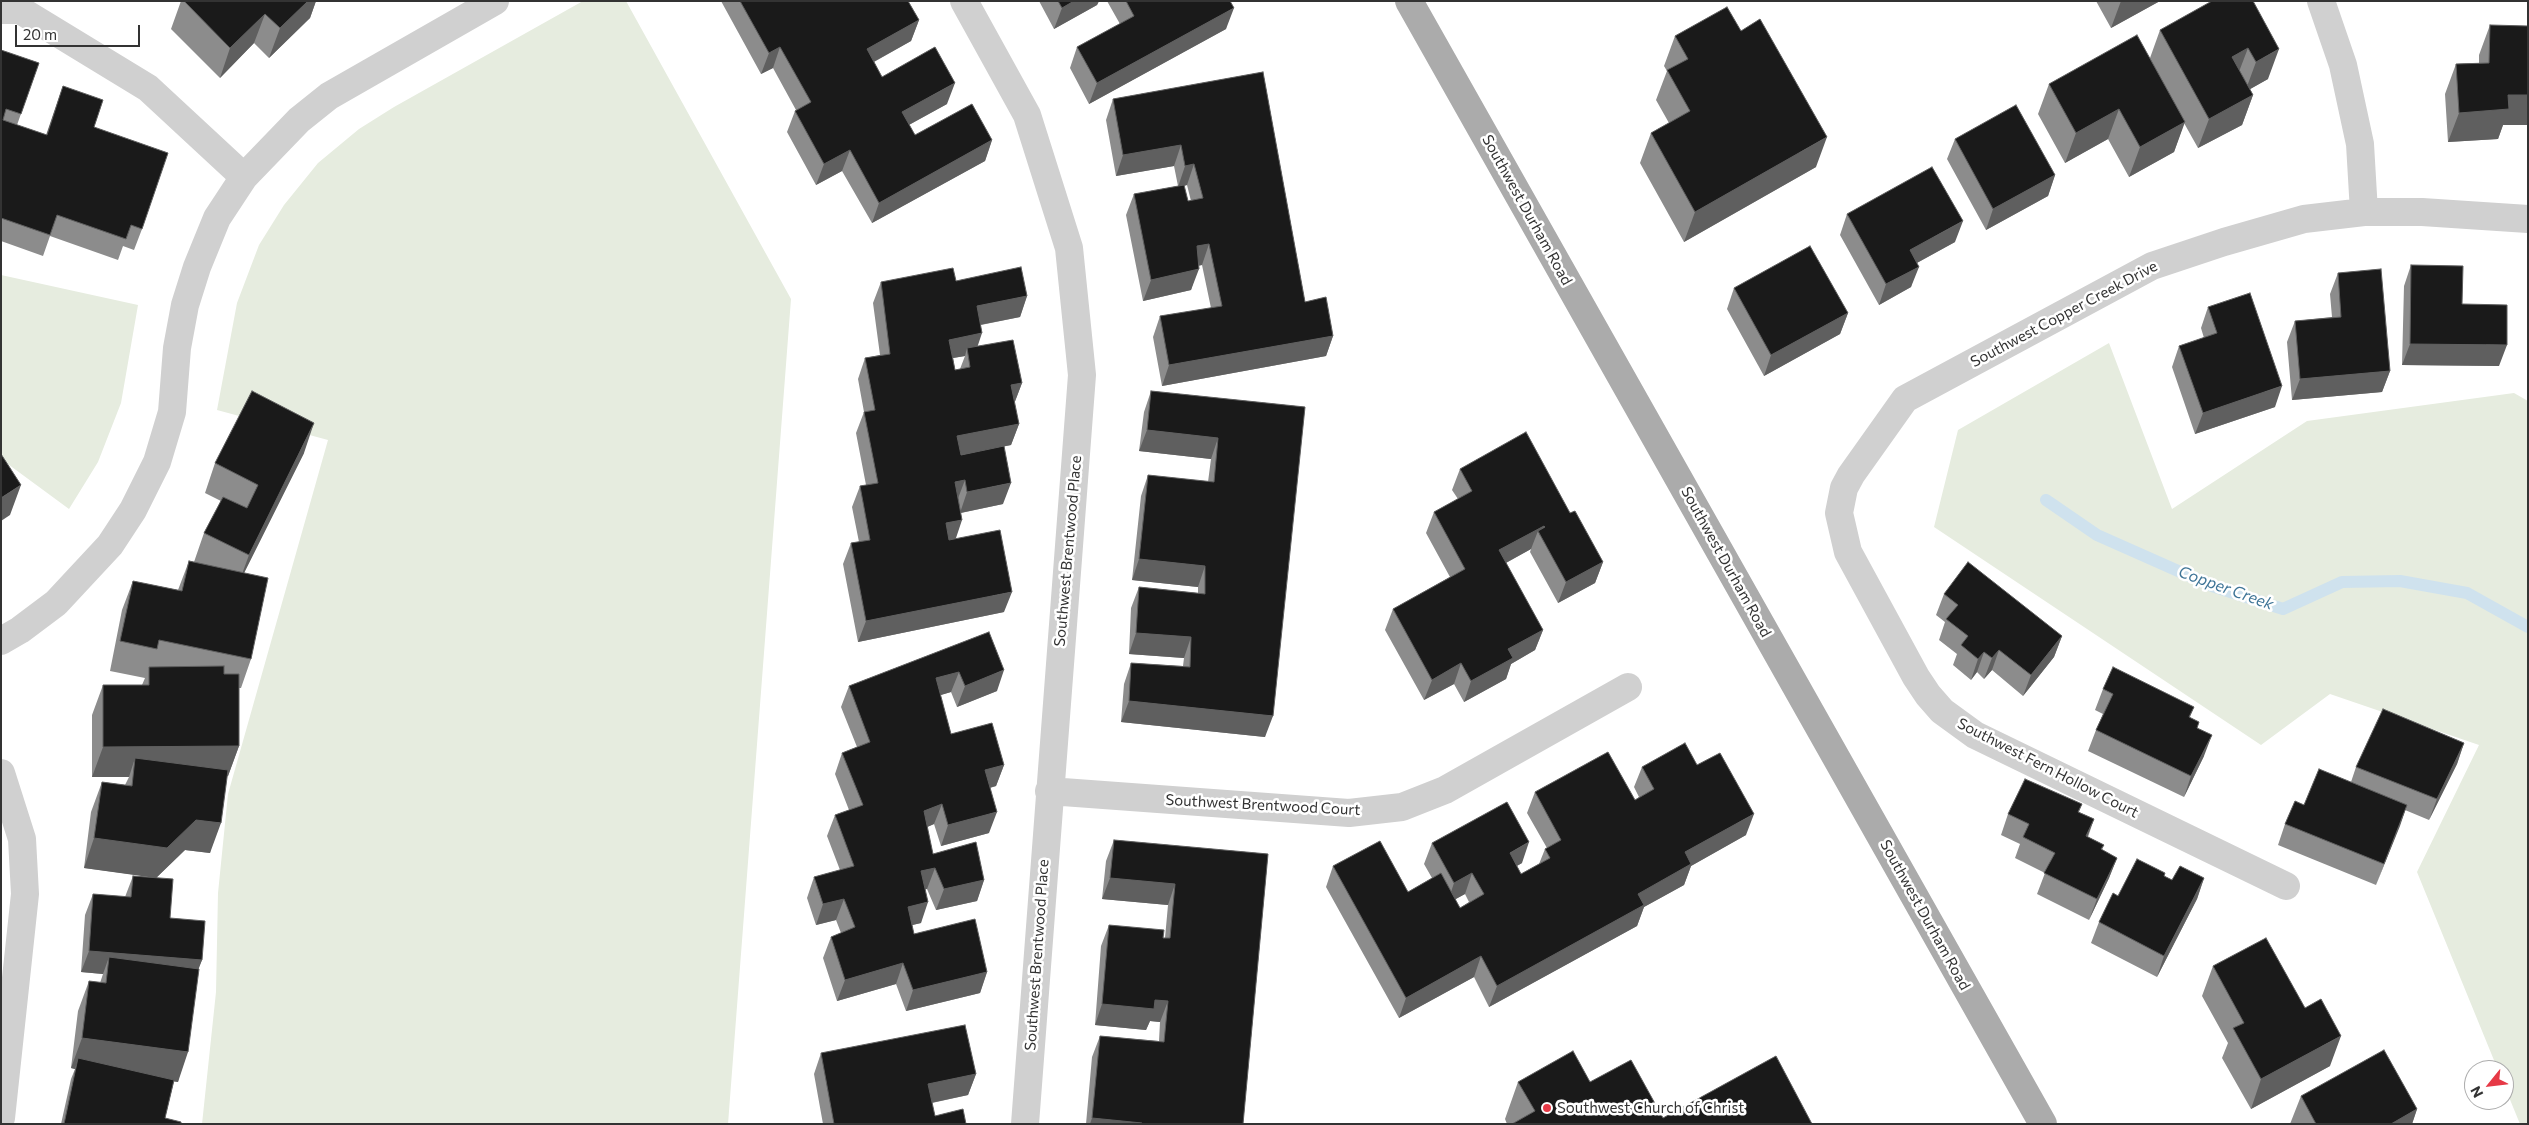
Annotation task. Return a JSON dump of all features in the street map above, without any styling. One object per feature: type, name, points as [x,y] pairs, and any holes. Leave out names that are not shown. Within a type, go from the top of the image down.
[{"type":"main road","name":"Southwest Durham Road","points":[[1409,1],[2043,1124]]},
{"type":"street","points":[[1,641],[20,630],[56,603],[110,545],[133,510],[157,462],[172,412],[177,348],[185,305],[197,267],[217,218],[244,177],[299,120],[329,96],[496,1]]},
{"type":"street","name":"Southwest Brentwood Place","points":[[964,1],[1027,115],[1069,248],[1082,375],[1025,1124]]},
{"type":"street","points":[[2321,1],[2343,65],[2360,144],[2364,212]]},
{"type":"street","points":[[1,10],[20,10],[148,88],[244,177]]},
{"type":"street","name":"Southwest Copper Creek Drive","points":[[1851,475],[1905,399],[2152,266],[2224,242],[2304,219],[2364,212],[2422,212],[2528,220]]},
{"type":"street","name":"Southwest Fern Hollow Court","points":[[1851,475],[1844,488],[1839,513],[1848,552],[1906,660],[1928,695],[1942,711],[1975,735],[2286,886]]},
{"type":"street","name":"Southwest Brentwood Court","points":[[1049,791],[1349,813],[1402,807],[1444,790],[1628,686]]},
{"type":"street","points":[[1,773],[22,839],[25,894],[1,1118]]},
{"type":"shaded area","points":[[583,1],[626,1],[791,299],[728,1124],[202,1124],[216,992],[218,893],[228,794],[328,440],[217,410],[237,303],[259,245],[284,205],[318,163],[359,129],[394,107]]},
{"type":"shaded area","points":[[1,275],[138,305],[121,403],[98,462],[69,509],[1,459]]},
{"type":"shaded area","points":[[2109,343],[2172,509],[2307,421],[2514,393],[2528,401],[2528,1124],[2520,1124],[2514,1109],[2514,1060],[2494,1060],[2417,872],[2479,745],[2330,694],[2261,745],[1934,527],[1958,430]]},
{"type":"building","points":[[184,1],[308,1],[280,28],[265,14],[230,48]]},
{"type":"building","points":[[740,1],[908,1],[919,20],[867,49],[882,77],[935,47],[955,83],[902,112],[915,135],[972,104],[992,140],[879,203],[850,150],[824,164],[795,111],[811,102],[780,47],[769,53]]},
{"type":"building","points":[[1058,1],[1074,1],[1062,8]]},
{"type":"building","points":[[1126,1],[1230,1],[1234,8],[1097,83],[1077,47],[1134,16]]},
{"type":"building","points":[[2212,1],[2253,1],[2279,49],[2256,62],[2248,48],[2232,57],[2253,95],[2209,119],[2160,30]]},
{"type":"building","points":[[1727,7],[1741,31],[1760,19],[1827,137],[1695,212],[1651,133],[1690,111],[1667,70],[1688,59],[1675,36]]},
{"type":"building","points":[[2490,25],[2528,26],[2528,95],[2508,95],[2509,109],[2459,113],[2456,64],[2489,63]]},
{"type":"building","points":[[2137,35],[2185,122],[2140,147],[2119,109],[2076,133],[2049,84]]},
{"type":"building","points":[[1,50],[39,63],[21,114],[6,109],[3,120],[47,135],[63,86],[103,100],[94,127],[168,153],[142,229],[131,225],[126,239],[57,215],[50,235],[1,218]]},
{"type":"building","points":[[1263,72],[1305,302],[1326,297],[1333,336],[1169,365],[1160,316],[1222,306],[1209,244],[1197,246],[1199,269],[1151,280],[1134,194],[1184,185],[1188,201],[1203,198],[1194,164],[1185,166],[1181,145],[1123,155],[1113,99]]},
{"type":"building","points":[[2016,105],[2055,175],[1993,209],[1955,139]]},
{"type":"building","points":[[1932,167],[1963,221],[1910,250],[1919,267],[1886,284],[1847,214]]},
{"type":"building","points":[[1810,246],[1848,313],[1771,355],[1734,288]]},
{"type":"building","points":[[2411,265],[2463,266],[2462,304],[2507,305],[2507,345],[2410,344]]},
{"type":"building","points":[[1021,267],[1027,296],[977,306],[982,333],[949,340],[955,370],[970,367],[967,348],[1013,340],[1022,383],[1011,385],[1019,424],[957,436],[961,455],[1004,446],[1011,483],[967,492],[965,480],[955,482],[962,520],[946,523],[949,540],[1000,530],[1012,592],[866,621],[851,543],[870,540],[860,486],[878,483],[864,412],[875,410],[865,358],[890,354],[881,282],[953,268],[956,281]]},
{"type":"building","points":[[2381,269],[2390,371],[2300,379],[2295,321],[2341,317],[2338,273]]},
{"type":"building","points":[[2250,293],[2282,386],[2203,413],[2179,346],[2217,333],[2208,307]]},
{"type":"building","points":[[252,391],[314,423],[249,555],[204,533],[223,497],[247,508],[258,485],[215,463]]},
{"type":"building","points":[[1151,391],[1305,407],[1273,716],[1129,701],[1131,663],[1190,667],[1191,637],[1136,633],[1139,587],[1205,594],[1205,566],[1139,559],[1148,475],[1214,482],[1218,438],[1147,430]]},
{"type":"building","points":[[1526,432],[1570,513],[1575,511],[1603,562],[1566,582],[1538,531],[1544,526],[1499,550],[1543,630],[1508,649],[1513,658],[1471,681],[1461,663],[1432,680],[1393,609],[1465,569],[1434,512],[1472,491],[1460,469]]},
{"type":"building","points":[[1,454],[21,485],[1,498]]},
{"type":"building","points":[[189,561],[268,578],[251,659],[159,640],[157,649],[120,641],[133,581],[182,591]]},
{"type":"building","points":[[1968,562],[2062,636],[2031,675],[1999,650],[1992,658],[1984,652],[1978,659],[1961,645],[1968,636],[1946,619],[1958,605],[1944,594]]},
{"type":"building","points":[[989,632],[1004,670],[965,686],[959,672],[936,678],[951,734],[992,723],[1004,765],[985,770],[997,812],[948,825],[942,804],[924,811],[933,854],[976,842],[984,880],[944,889],[935,868],[921,871],[928,902],[908,907],[914,934],[975,919],[987,972],[913,990],[903,963],[845,980],[831,937],[855,927],[844,899],[823,904],[814,877],[854,866],[835,815],[863,805],[842,753],[870,742],[849,686]]},
{"type":"building","points":[[224,666],[224,674],[239,674],[239,746],[103,747],[103,685],[149,685],[149,667]]},
{"type":"building","points":[[2113,667],[2194,707],[2189,717],[2199,722],[2197,728],[2212,735],[2191,776],[2096,730],[2113,694],[2103,689]]},
{"type":"building","points":[[2383,709],[2464,743],[2437,799],[2356,767]]},
{"type":"building","points":[[1685,743],[1697,765],[1720,753],[1754,814],[1685,852],[1691,864],[1638,894],[1644,905],[1497,986],[1481,956],[1406,998],[1333,866],[1380,841],[1408,892],[1441,873],[1460,908],[1484,894],[1472,873],[1454,883],[1432,843],[1507,802],[1529,842],[1510,853],[1521,874],[1550,858],[1545,849],[1561,840],[1535,792],[1608,752],[1635,800],[1654,789],[1642,767]]},
{"type":"building","points":[[135,758],[228,770],[221,823],[196,820],[167,848],[94,838],[102,782],[132,786]]},
{"type":"building","points":[[2319,769],[2407,805],[2384,864],[2285,824],[2295,801],[2304,805]]},
{"type":"building","points":[[2025,779],[2082,804],[2078,812],[2094,819],[2086,836],[2104,845],[2101,849],[2117,858],[2097,899],[2044,873],[2055,853],[2023,837],[2029,824],[2008,814]]},
{"type":"building","points":[[1114,840],[1268,854],[1243,1124],[1142,1124],[1092,1118],[1100,1036],[1164,1042],[1168,1001],[1155,1000],[1154,1009],[1102,1004],[1109,925],[1164,930],[1163,938],[1170,938],[1175,884],[1110,878]]},
{"type":"building","points":[[2137,859],[2165,873],[2164,876],[2172,880],[2180,866],[2204,878],[2164,956],[2099,922],[2113,893],[2118,896]]},
{"type":"building","points":[[133,876],[173,879],[170,918],[205,921],[202,960],[89,951],[93,894],[131,897]]},
{"type":"building","points":[[2266,938],[2305,1008],[2321,999],[2341,1036],[2261,1079],[2233,1028],[2244,1023],[2213,966]]},
{"type":"building","points":[[109,957],[199,969],[188,1052],[82,1038],[89,981],[106,983]]},
{"type":"building","points":[[965,1025],[976,1074],[928,1084],[935,1116],[963,1109],[966,1124],[834,1124],[821,1053]]},
{"type":"building","points":[[2384,1050],[2417,1109],[2391,1124],[2316,1124],[2301,1096]]},
{"type":"building","points":[[1573,1051],[1590,1082],[1631,1060],[1663,1118],[1776,1056],[1812,1124],[1512,1124],[1535,1111],[1518,1082]]},
{"type":"building","points":[[78,1058],[174,1080],[165,1118],[181,1122],[181,1124],[64,1124]]},
{"type":"waterway","name":"Copper Creek","points":[[2046,500],[2097,535],[2212,586],[2283,609],[2342,582],[2400,581],[2467,593],[2528,627]]},
{"type":"place","name":"Southwest Church of Christ","points":[[1547,1108]]}]
